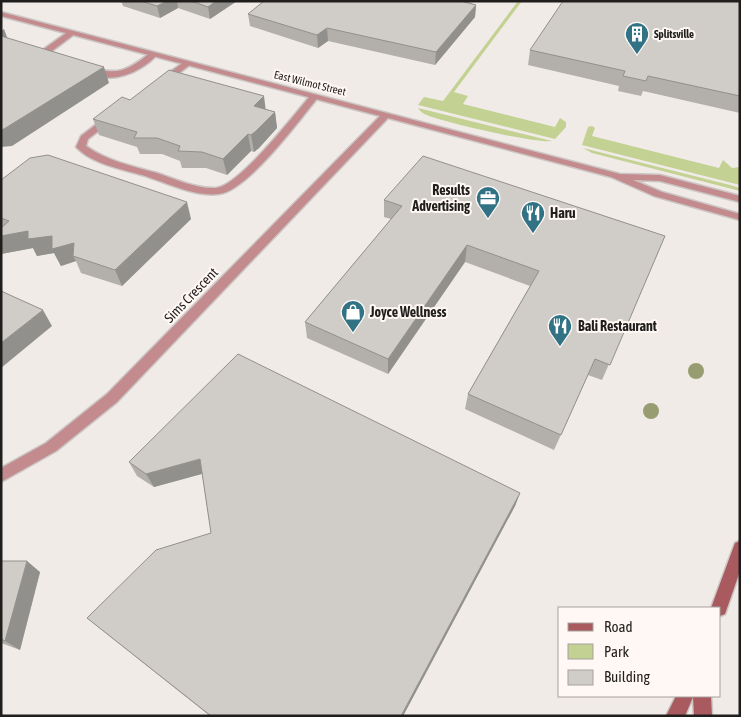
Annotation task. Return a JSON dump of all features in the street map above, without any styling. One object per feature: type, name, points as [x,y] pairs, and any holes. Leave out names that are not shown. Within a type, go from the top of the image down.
[{"type":"main road","points":[[719,607],[740,548]]},
{"type":"main road","points":[[675,716],[684,697]]},
{"type":"main road","points":[[702,697],[704,716]]},
{"type":"street","name":"East Wilmot Street","points":[[1,14],[313,98],[386,115],[614,175],[658,194],[740,217]]},
{"type":"street","points":[[40,35],[51,28]]},
{"type":"street","points":[[58,61],[44,56],[44,53],[72,33]]},
{"type":"street","points":[[83,68],[106,75],[120,76],[131,72],[153,55]]},
{"type":"street","points":[[151,89],[187,64]]},
{"type":"street","points":[[116,114],[84,138],[81,147],[90,154],[133,169],[205,190],[221,191],[234,184],[254,165],[313,98]]},
{"type":"street","name":"Sims Crescent","points":[[1,476],[51,447],[112,398],[386,115]]},
{"type":"street","name":"East Wilmot Street","points":[[614,175],[660,178],[740,199]]},
{"type":"green space","points":[[518,1],[522,1],[454,92],[468,96],[463,104],[555,127],[560,118],[566,122],[566,127],[555,139],[418,105],[424,97],[443,101]]},
{"type":"green space","points":[[418,108],[552,141],[510,136],[469,127],[426,115]]},
{"type":"green space","points":[[592,126],[595,128],[592,136],[719,168],[723,160],[732,168],[740,167],[740,185],[582,145],[588,127]]},
{"type":"green space","points":[[583,148],[730,185],[740,188],[740,191],[592,153]]},
{"type":"building","points":[[141,1],[167,1],[157,6]]},
{"type":"building","points":[[191,1],[216,1],[208,7]]},
{"type":"building","points":[[264,1],[461,1],[476,5],[436,52],[327,28],[317,35],[248,14]]},
{"type":"building","name":"Splitsville","points":[[563,1],[740,1],[740,96],[648,76],[646,81],[623,76],[625,71],[530,50]]},
{"type":"building","points":[[1,36],[104,67],[1,130]]},
{"type":"building","points":[[169,70],[264,96],[254,106],[275,112],[256,131],[251,135],[248,134],[223,159],[202,152],[178,151],[180,146],[157,138],[134,138],[137,132],[93,119],[122,97],[130,100]]},
{"type":"building","points":[[48,155],[187,202],[115,270],[73,256],[74,243],[52,249],[52,236],[28,239],[28,231],[1,236],[1,228],[9,221],[1,218],[1,180],[30,158]]},
{"type":"building","points":[[423,156],[665,236],[610,365],[595,359],[561,435],[468,394],[539,271],[467,245],[388,359],[305,322],[402,206],[384,200]]},
{"type":"building","points":[[1,291],[43,310],[1,343]]},
{"type":"building","points":[[238,354],[520,493],[401,716],[211,716],[87,618],[156,550],[211,533],[200,459],[146,474],[129,462]]},
{"type":"building","points":[[1,561],[27,561],[5,641],[1,639]]},
{"type":"place","name":"Splitsville","points":[[637,55]]},
{"type":"place","name":"Results Advertising","points":[[488,219]]},
{"type":"place","name":"Haru","points":[[533,234]]},
{"type":"place","name":"Joyce Wellness","points":[[353,333]]},
{"type":"place","name":"Bali Restaurant","points":[[560,347]]}]
